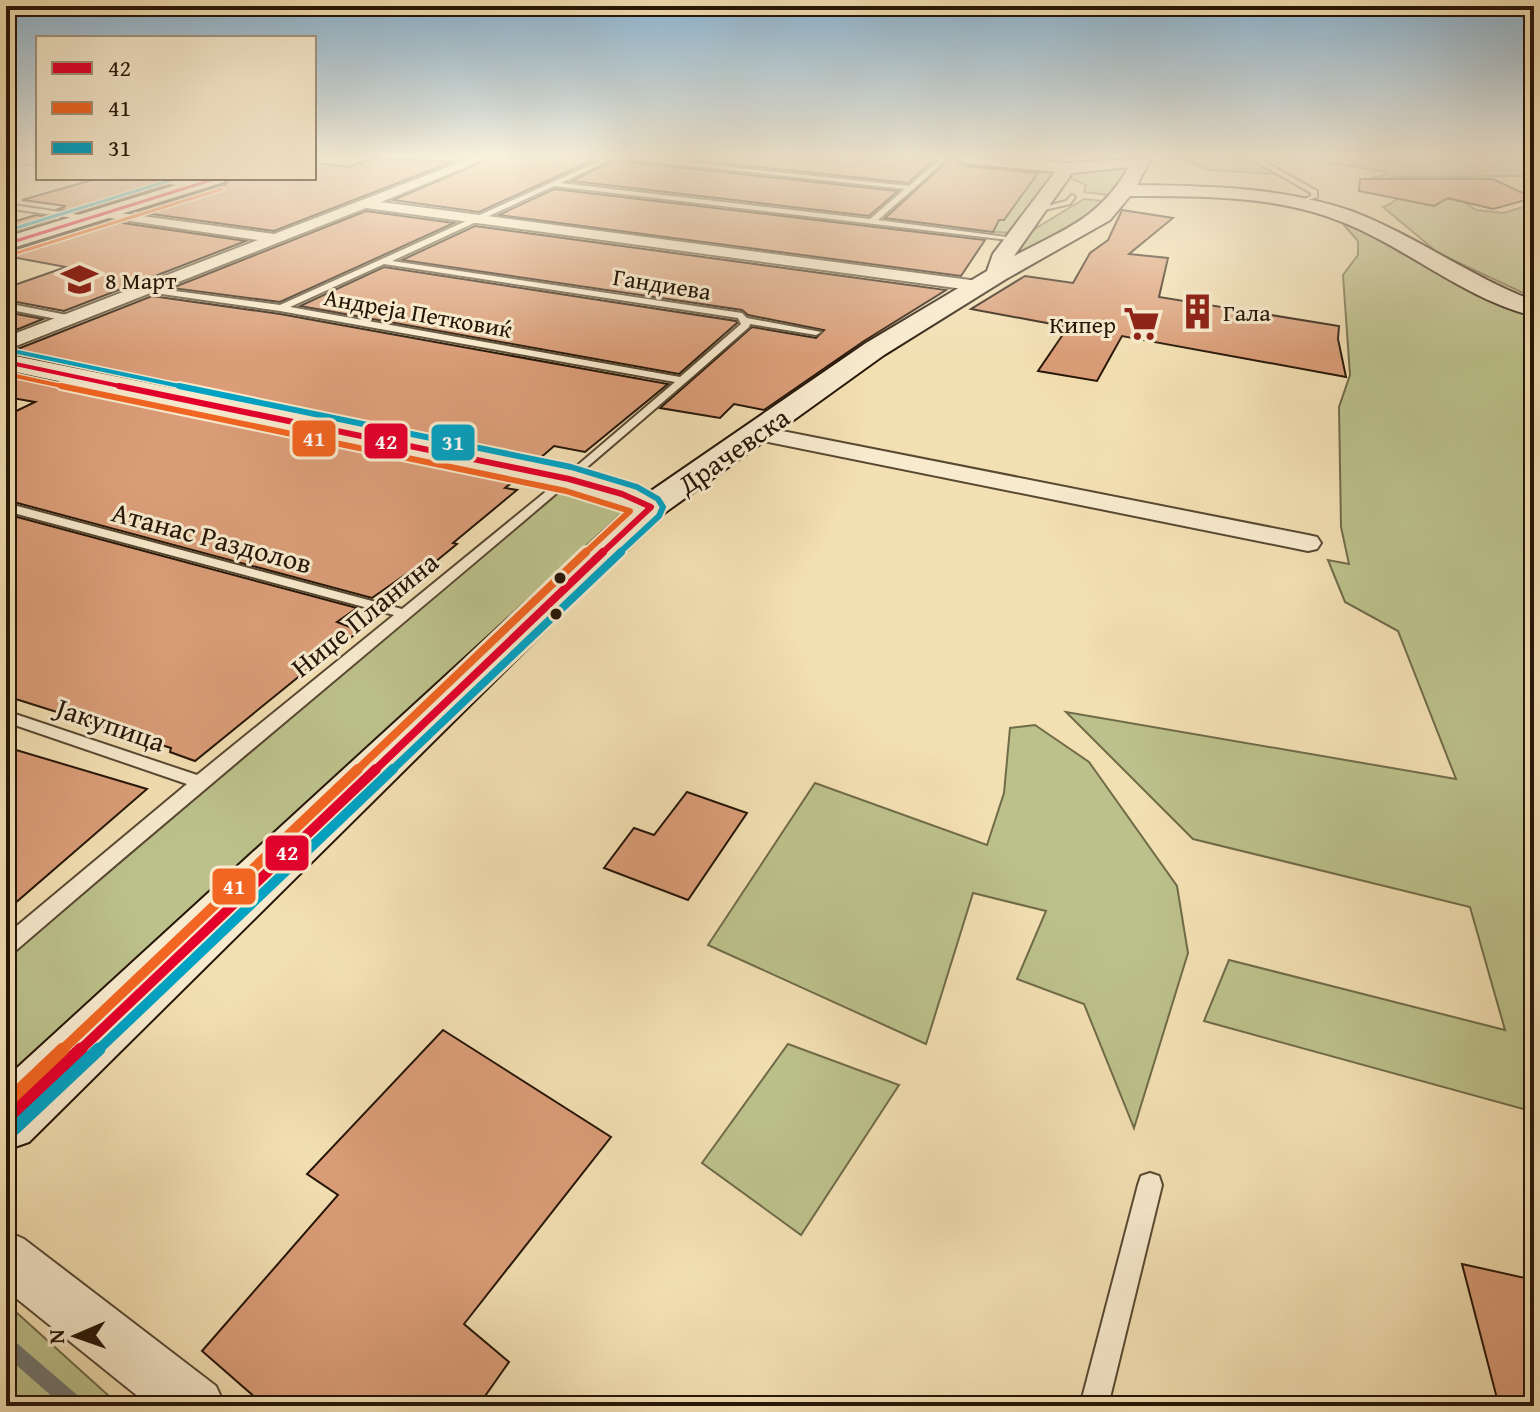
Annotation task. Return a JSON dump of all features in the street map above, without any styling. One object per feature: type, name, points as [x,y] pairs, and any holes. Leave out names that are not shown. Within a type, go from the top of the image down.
[{"type":"street","points":[[6,244],[70,224]]},
{"type":"street","points":[[157,224],[276,239]]},
{"type":"street","points":[[6,344],[314,224]]},
{"type":"street","points":[[510,224],[988,280],[1029,224]]},
{"type":"street","name":"Драчевска","points":[[6,1120],[550,603],[637,500],[757,433],[875,349],[988,280],[1089,224]]},
{"type":"street","points":[[1361,224],[1483,287],[1534,309]]},
{"type":"street","points":[[6,362],[569,479],[637,500]]},
{"type":"street","points":[[757,433],[1308,543]]},
{"type":"street","points":[[6,1257],[196,1406]]},
{"type":"lane","points":[[280,308],[469,224]]},
{"type":"lane","points":[[896,224],[1017,239]]},
{"type":"lane","name":"Гандиева","points":[[386,262],[816,332]]},
{"type":"lane","name":"Андреја Петковиќ","points":[[148,289],[280,308],[681,380]]},
{"type":"lane","points":[[6,306],[72,319]]},
{"type":"lane","name":"Ниџе Планина","points":[[6,947],[200,782],[569,479],[746,325],[744,318]]},
{"type":"lane","name":"Атанас Раздолов","points":[[6,507],[405,614]]},
{"type":"lane","name":"Јакупица","points":[[6,716],[200,782]]},
{"type":"lane","points":[[1094,1406],[1150,1185]]},
{"type":"green space","points":[[916,224],[1017,224],[1010,233]]},
{"type":"green space","points":[[1043,224],[1076,224],[1010,262],[1033,230]]},
{"type":"green space","points":[[1343,224],[1351,224],[1534,314],[1534,1112],[1204,1021],[1229,960],[1505,1030],[1470,907],[1193,839],[1066,712],[1456,779],[1398,631],[1345,602],[1328,560],[1349,564],[1341,527],[1339,407],[1350,375],[1343,275],[1358,255],[1358,241]]},
{"type":"green space","points":[[1403,224],[1534,224],[1534,298],[1438,253]]},
{"type":"green space","points":[[569,479],[651,507],[6,1120],[6,947]]},
{"type":"green space","points":[[1035,725],[1089,762],[1177,886],[1188,953],[1134,1128],[1084,1004],[1017,979],[1046,911],[973,893],[926,1044],[708,945],[815,783],[987,845],[1004,793],[1010,728]]},
{"type":"green space","points":[[788,1044],[899,1085],[801,1235],[702,1163]]},
{"type":"green space","points":[[6,1303],[120,1406],[6,1406]]},
{"type":"building","points":[[6,224],[38,224],[6,234]]},
{"type":"building","name":"8 Март","points":[[100,224],[129,224],[246,241],[64,311],[6,300],[6,288],[66,267],[6,256],[6,253]]},
{"type":"building","points":[[223,224],[292,224],[274,231]]},
{"type":"building","points":[[334,224],[452,224],[280,302],[172,288]]},
{"type":"building","points":[[566,224],[849,224],[985,240],[961,276]]},
{"type":"building","points":[[930,224],[997,224],[993,232]]},
{"type":"building","points":[[1116,224],[1166,224],[1129,254],[1168,258],[1159,297],[1339,326],[1338,339],[1346,377],[1122,336],[1097,381],[1038,371],[1068,327],[971,309],[1025,276],[1073,283],[1090,253],[1108,240]]},
{"type":"building","points":[[475,226],[946,290],[864,341],[764,410],[734,404],[720,418],[660,408],[752,327],[816,338],[824,330],[748,315],[742,310],[402,260]]},
{"type":"building","points":[[384,267],[737,323],[679,374],[300,306]]},
{"type":"building","points":[[152,296],[280,314],[668,384],[585,452],[554,446],[538,460],[10,352]]},
{"type":"building","points":[[6,312],[43,319],[6,334]]},
{"type":"building","points":[[6,373],[514,481],[505,488],[517,490],[429,567],[419,565],[372,598],[6,500],[6,416],[35,402],[6,397]]},
{"type":"building","points":[[6,514],[357,608],[337,622],[360,631],[323,657],[195,761],[170,752],[171,748],[6,696]]},
{"type":"building","points":[[6,747],[147,789],[6,911]]},
{"type":"building","points":[[687,792],[747,813],[688,900],[604,868],[634,828],[654,835]]},
{"type":"building","points":[[443,1030],[611,1137],[464,1324],[509,1362],[478,1406],[265,1406],[202,1351],[338,1195],[307,1174]]},
{"type":"building","points":[[1462,1264],[1534,1280],[1534,1406],[1499,1406]]},
{"type":"waterway","points":[[6,1345],[77,1406]]},
{"type":"transit line","name":"31","points":[[6,231],[29,224]]},
{"type":"transit line","name":"42","points":[[6,244],[71,224]]},
{"type":"transit line","name":"41","points":[[10,255],[110,224]]},
{"type":"transit line","name":"31","points":[[8,350],[571,467],[637,487],[658,499],[663,507],[659,516],[14,1129]]},
{"type":"transit line","name":"42","points":[[6,362],[569,479],[622,494],[651,507],[6,1120]]},
{"type":"transit line","name":"41","points":[[6,374],[566,491],[630,511],[6,1103]]},
{"type":"place","name":"8 Март","points":[[79,280]]},
{"type":"place","name":"Гала","points":[[1197,312]]},
{"type":"place","name":"Кипер","points":[[1142,324]]}]
